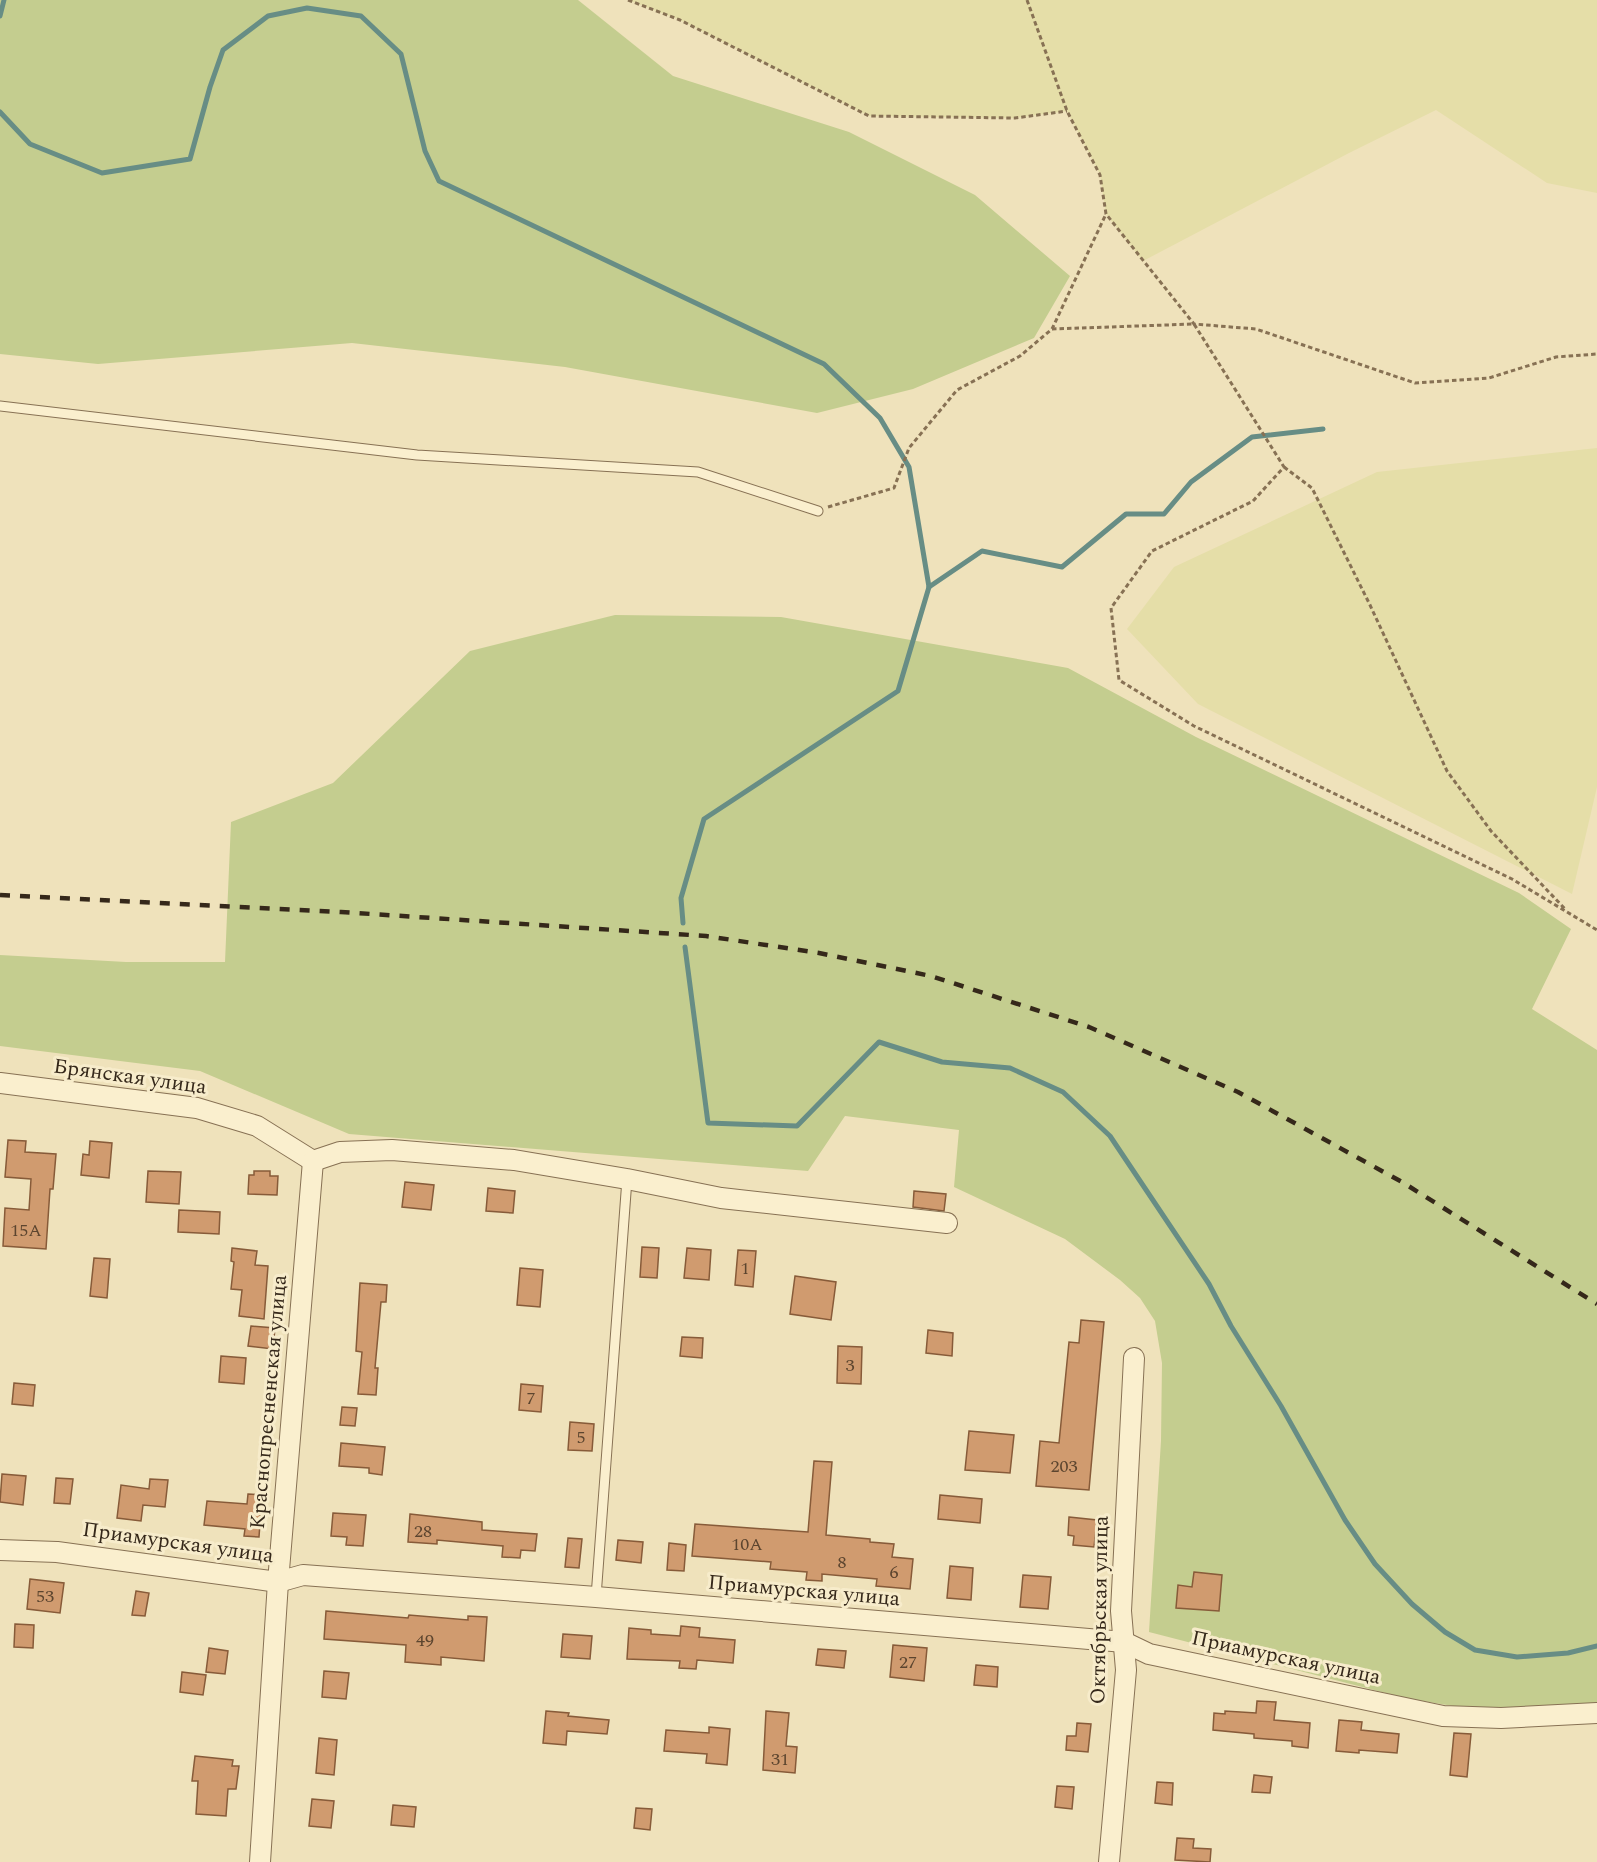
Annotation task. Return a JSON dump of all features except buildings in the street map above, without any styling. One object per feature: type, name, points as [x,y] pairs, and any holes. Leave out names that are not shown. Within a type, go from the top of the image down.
[{"type":"street","name":"Брянская улица","points":[[0,1083],[197,1108],[257,1126],[313,1161]]},
{"type":"street","points":[[313,1161],[340,1152],[392,1150],[514,1160],[721,1198],[947,1223]]},
{"type":"street","name":"Краснопресненская улица","points":[[260,1862],[278,1582],[313,1161]]},
{"type":"street","name":"Октябрьская улица","points":[[1109,1862],[1126,1670],[1121,1611],[1134,1358]]},
{"type":"street","name":"Приамурская улица","points":[[0,1550],[57,1551],[278,1582],[303,1575],[596,1597],[1124,1642],[1149,1654],[1443,1716],[1501,1718],[1597,1713]]},
{"type":"lane","points":[[0,406],[417,455],[698,472],[818,511]]},
{"type":"lane","points":[[596,1597],[627,1179]]},
{"type":"path","points":[[628,0],[680,20],[869,116],[1015,118],[1067,111]]},
{"type":"path","points":[[1027,0],[1067,111],[1100,174],[1106,214],[1194,324],[1284,467],[1312,488],[1370,605],[1447,771],[1491,831],[1569,913]]},
{"type":"path","points":[[818,511],[894,488],[909,448],[957,390],[1020,356],[1052,329],[1106,214]]},
{"type":"path","points":[[1052,329],[1194,324],[1256,329],[1415,382],[1489,378],[1556,357],[1597,354]]},
{"type":"path","points":[[1284,467],[1253,501],[1152,551],[1112,608],[1119,680],[1194,726],[1512,879],[1597,930]]},
{"type":"shaded area","points":[[628,0],[1597,0],[1597,193],[1547,183],[1436,110],[1143,261],[1106,214],[1100,174],[1067,111],[1015,118],[869,116],[680,20]]},
{"type":"shaded area","points":[[1597,448],[1597,787],[1572,894],[1198,704],[1127,629],[1174,567],[1377,472]]},
{"type":"green space","points":[[0,0],[578,0],[673,76],[849,132],[975,195],[1070,276],[1034,338],[913,389],[817,413],[565,367],[352,343],[98,364],[0,354]]},
{"type":"green space","points":[[615,615],[781,617],[1068,668],[1196,737],[1519,893],[1571,929],[1532,1009],[1597,1050],[1597,1708],[1507,1715],[1405,1698],[1149,1632],[1161,1441],[1162,1363],[1155,1321],[1140,1298],[1065,1239],[954,1187],[959,1130],[845,1116],[808,1171],[349,1134],[200,1071],[0,1046],[0,955],[126,962],[225,962],[231,822],[333,783],[470,651]]},
{"type":"waterway","points":[[0,16],[4,0]]},
{"type":"waterway","points":[[0,112],[30,144],[102,173],[190,159],[223,50],[268,16],[307,8],[361,16],[401,54],[425,151],[439,181],[824,364],[880,418],[909,467],[929,587],[898,691],[704,819],[681,898],[683,923]]},
{"type":"waterway","points":[[929,587],[982,551],[1062,567],[1126,514],[1164,514],[1191,482],[1252,437],[1323,429]]},
{"type":"waterway","points":[[685,947],[708,1123],[797,1126],[879,1042],[942,1062],[1010,1068],[1063,1092],[1110,1136],[1209,1284],[1231,1326],[1281,1406],[1345,1520],[1375,1564],[1412,1604],[1445,1632],[1475,1650],[1517,1657],[1568,1653],[1597,1646]]},
{"type":"railway","points":[[0,895],[341,912],[706,936],[819,953],[931,976],[1089,1027],[1238,1092],[1402,1182],[1597,1304]]}]
